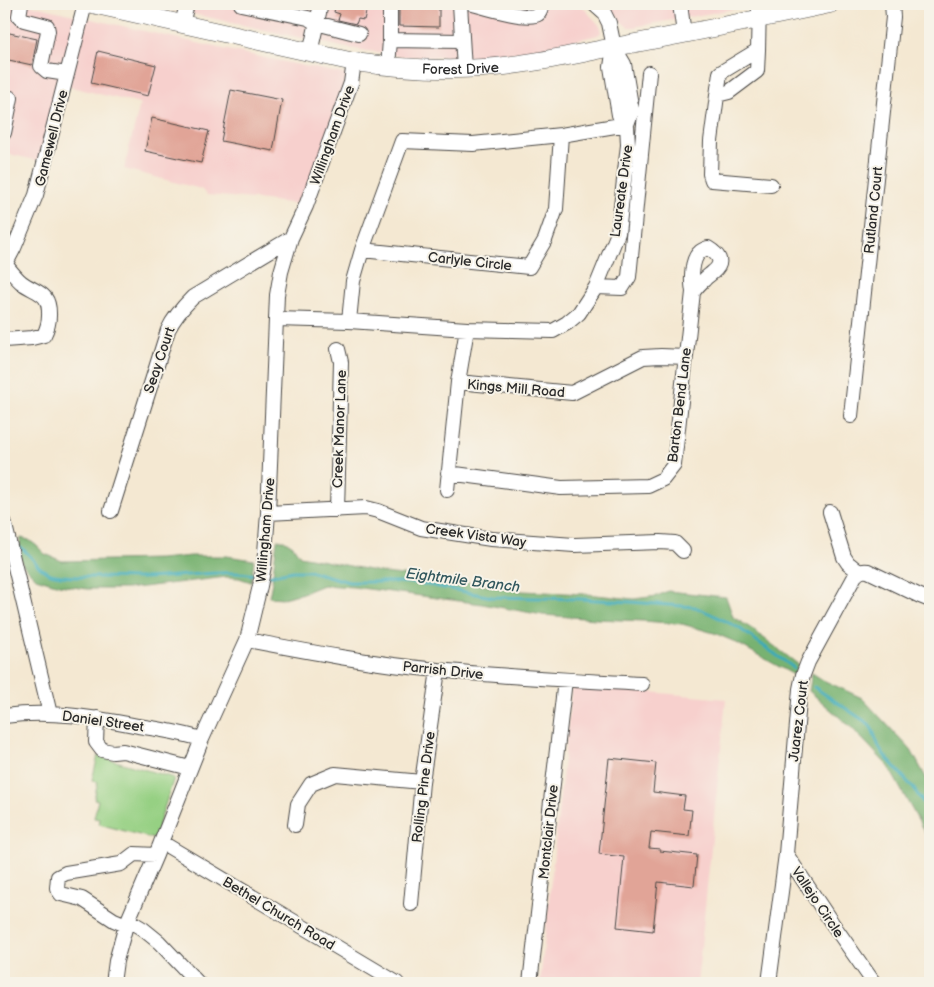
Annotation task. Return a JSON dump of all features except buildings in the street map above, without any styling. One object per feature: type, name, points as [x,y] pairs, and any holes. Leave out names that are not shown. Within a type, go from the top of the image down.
[{"type":"main road","name":"Forest Drive","points":[[92,4],[144,10],[182,24],[354,62],[388,67],[426,69],[483,68],[519,64],[684,34],[758,12],[830,4]]},
{"type":"street","points":[[21,4],[19,16],[24,20],[47,26],[48,31],[41,66],[47,71],[67,74]]},
{"type":"street","name":"Gamewell Drive","points":[[5,265],[36,195],[85,4]]},
{"type":"street","points":[[182,24],[187,4]]},
{"type":"street","points":[[241,4],[261,6],[359,34]]},
{"type":"street","points":[[310,53],[321,4]]},
{"type":"street","points":[[388,67],[396,40],[390,4]]},
{"type":"street","points":[[460,4],[464,69]]},
{"type":"street","points":[[473,4],[516,15],[534,16],[541,10],[542,4]]},
{"type":"street","name":"Laureate Drive","points":[[276,318],[349,321],[467,330],[553,331],[579,313],[596,286],[618,233],[628,145],[627,124],[619,115],[611,67],[614,47],[609,22],[604,13],[594,4]]},
{"type":"street","points":[[680,4],[684,34]]},
{"type":"street","name":"Rutland Court","points":[[851,416],[893,17],[892,4]]},
{"type":"street","points":[[717,95],[729,92],[757,71],[758,12]]},
{"type":"street","points":[[396,40],[461,41]]},
{"type":"street","points":[[758,50],[720,73],[711,141],[710,174],[712,180],[771,185]]},
{"type":"street","name":"Willingham Drive","points":[[113,983],[116,961],[127,922],[159,849],[202,739],[247,640],[264,566],[277,295],[281,272],[351,82],[354,62]]},
{"type":"street","points":[[596,286],[622,288],[629,277],[649,73]]},
{"type":"street","points":[[4,133],[11,98]]},
{"type":"street","points":[[349,321],[353,281],[362,250],[402,141],[472,144],[561,135],[627,124]]},
{"type":"street","name":"Carlyle Circle","points":[[362,250],[529,267],[545,240],[556,209],[561,135]]},
{"type":"street","name":"Seay Court","points":[[111,511],[168,330],[174,318],[193,297],[292,238]]},
{"type":"street","points":[[4,340],[44,335],[47,330],[49,309],[47,298],[21,282],[5,265]]},
{"type":"street","name":"Barton Bend Lane","points":[[448,473],[561,488],[648,486],[663,479],[674,465],[693,292]]},
{"type":"street","points":[[447,490],[458,382],[467,330]]},
{"type":"street","name":"Creek Manor Lane","points":[[337,510],[341,362],[338,349]]},
{"type":"street","name":"Kings Mill Road","points":[[458,382],[572,393],[643,358],[661,356],[686,357]]},
{"type":"street","name":"Creek Vista Way","points":[[268,513],[366,508],[393,516],[421,528],[491,539],[574,545],[660,542],[675,543],[684,551]]},
{"type":"street","points":[[830,512],[844,557],[848,563],[859,572],[863,570],[868,571],[930,600]]},
{"type":"street","points":[[4,521],[50,714]]},
{"type":"street","name":"Juarez Court","points":[[786,854],[801,682],[808,662],[855,576],[859,572]]},
{"type":"street","name":"Parrish Drive","points":[[247,640],[353,660],[438,670],[642,684]]},
{"type":"street","name":"Rolling Pine Drive","points":[[411,904],[422,782],[438,670]]},
{"type":"street","name":"Montclair Drive","points":[[530,983],[565,680]]},
{"type":"street","name":"Daniel Street","points":[[4,716],[50,714],[97,718],[186,734],[202,739]]},
{"type":"street","points":[[97,718],[96,742],[102,750],[124,751],[190,768]]},
{"type":"street","points":[[295,825],[298,804],[311,784],[335,774],[422,782]]},
{"type":"street","points":[[159,849],[134,854],[121,864],[66,872],[58,877],[58,888],[61,894],[82,899],[114,920],[127,922],[143,929],[159,942],[198,983]]},
{"type":"street","name":"Bethel Church Road","points":[[159,849],[397,983]]},
{"type":"street","name":"Vallejo Circle","points":[[769,983],[786,854]]},
{"type":"street","name":"Vallejo Circle","points":[[786,854],[874,983]]},
{"type":"shaded area","points":[[4,4],[26,4],[232,51],[348,75],[304,205],[207,195],[201,189],[124,169],[140,104],[59,84],[40,161],[4,153]]},
{"type":"shaded area","points":[[148,4],[580,4],[601,27],[601,32],[598,35],[525,52],[472,57],[407,57],[342,47]]},
{"type":"shaded area","points":[[605,4],[761,4],[628,27]]},
{"type":"shaded area","points":[[572,685],[726,699],[697,983],[540,983]]},
{"type":"green space","points":[[21,538],[29,540],[45,554],[62,561],[159,559],[191,556],[227,556],[254,560],[251,582],[227,577],[126,589],[87,589],[59,585],[36,578],[23,565],[18,554]]},
{"type":"green space","points":[[277,540],[284,540],[293,546],[300,556],[385,573],[522,591],[586,594],[634,599],[657,596],[668,591],[726,597],[733,617],[799,665],[794,675],[733,641],[714,633],[682,624],[543,615],[482,604],[353,587],[323,585],[283,598],[269,597]]},
{"type":"green space","points":[[812,673],[862,698],[911,750],[930,785],[930,842],[888,766],[852,728],[809,691]]},
{"type":"green space","points":[[98,756],[174,778],[154,839],[99,824],[100,819],[94,818],[98,800],[94,799],[98,782],[92,780]]},
{"type":"waterway","name":"Eightmile Branch","points":[[13,546],[24,550],[40,568],[51,574],[62,576],[143,578],[228,573],[257,575]]},
{"type":"waterway","name":"Eightmile Branch","points":[[266,576],[293,571],[310,571],[349,582],[418,583],[492,597],[580,599],[695,607],[739,628],[794,668]]},
{"type":"waterway","name":"Eightmile Branch","points":[[814,687],[869,724],[885,756],[914,789],[930,813]]}]
